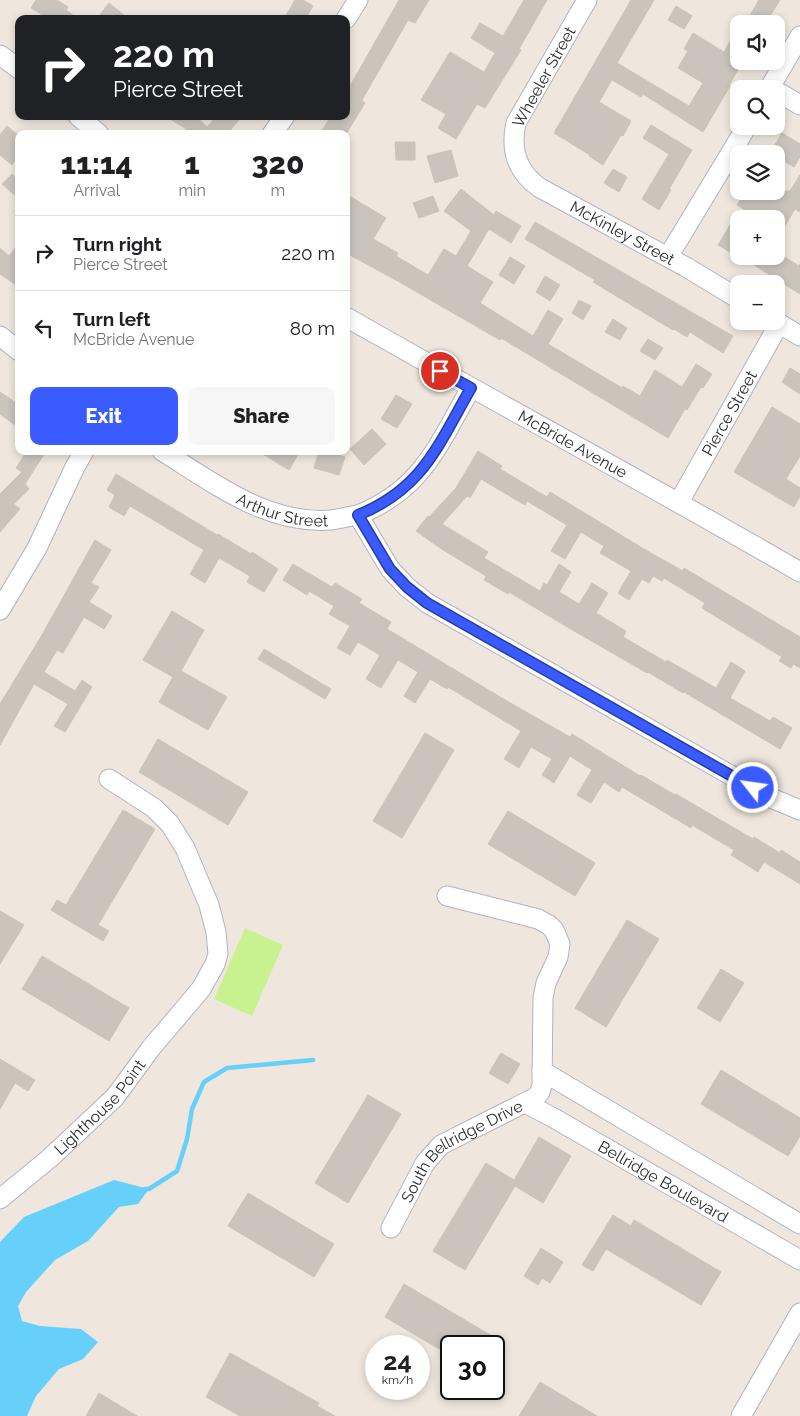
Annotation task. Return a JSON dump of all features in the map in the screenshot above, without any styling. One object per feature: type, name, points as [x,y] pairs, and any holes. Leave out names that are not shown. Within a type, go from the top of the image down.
[{"type":"street","points":[[349,15],[358,0]]},
{"type":"street","name":"Wheeler Street","points":[[515,157],[514,133],[520,114],[587,0]]},
{"type":"street","points":[[777,80],[800,36]]},
{"type":"street","points":[[785,96],[800,105]]},
{"type":"street","points":[[83,120],[94,130]]},
{"type":"street","points":[[668,257],[742,135]]},
{"type":"street","name":"McKinley Street","points":[[515,157],[524,175],[540,188],[668,257],[730,294]]},
{"type":"street","name":"McBride Avenue","points":[[350,319],[679,502],[800,572]]},
{"type":"street","points":[[785,327],[800,336]]},
{"type":"street","name":"Pierce Street","points":[[679,502],[773,330]]},
{"type":"street","points":[[0,336],[15,348]]},
{"type":"street","points":[[471,388],[431,457],[417,476],[391,498],[358,515],[390,569],[407,587],[427,603],[771,798],[800,810]]},
{"type":"street","points":[[0,610],[6,587],[37,548],[82,455]]},
{"type":"street","name":"Arthur Street","points":[[169,455],[238,497],[262,509],[288,517],[314,520],[332,520],[358,515]]},
{"type":"street","name":"Lighthouse Point","points":[[0,1199],[50,1158],[115,1097],[151,1048],[210,976],[218,954],[216,932],[204,891],[185,848],[170,824],[154,808],[109,779]]},
{"type":"street","points":[[447,896],[538,919],[549,925],[558,936],[560,944],[558,956],[546,982],[542,998],[542,1078]]},
{"type":"street","name":"South Bellridge Drive","points":[[391,1228],[425,1163],[441,1145],[536,1097],[540,1092],[542,1078]]},
{"type":"street","name":"Bellridge Boulevard","points":[[542,1078],[800,1224]]},
{"type":"street","name":"Bellridge Boulevard","points":[[525,1103],[800,1260]]},
{"type":"street","points":[[741,1416],[800,1313]]},
{"type":"green space","points":[[245,928],[283,945],[252,1016],[214,999]]},
{"type":"water","points":[[114,1180],[149,1189],[138,1204],[119,1207],[88,1241],[55,1260],[26,1292],[18,1306],[22,1321],[40,1326],[81,1329],[98,1342],[83,1359],[59,1369],[36,1396],[27,1416],[0,1416],[0,1242],[24,1217]]},
{"type":"building","points":[[36,0],[57,0],[68,7],[66,10],[73,15],[42,15],[31,8]]},
{"type":"building","points":[[295,0],[303,0],[313,6],[307,15],[286,15]]},
{"type":"building","points":[[399,0],[429,0],[415,23],[408,20],[362,100],[365,103],[348,130],[322,130],[329,120],[350,120],[350,86]]},
{"type":"building","points":[[524,0],[547,0],[519,49],[521,50],[485,108],[477,104],[456,139],[438,128],[446,114],[421,100],[450,52],[484,72],[495,53],[471,38],[480,23],[503,36]]},
{"type":"building","points":[[631,0],[654,0],[617,63],[689,106],[703,83],[678,68],[688,51],[684,49],[693,33],[724,52],[730,42],[730,70],[738,70],[732,80],[730,80],[730,86],[703,132],[643,94],[641,97],[612,80],[599,102],[631,121],[603,165],[554,133]]},
{"type":"building","points":[[759,0],[780,0],[771,15],[750,15]]},
{"type":"building","points":[[109,3],[124,15],[100,15]]},
{"type":"building","points":[[676,6],[692,16],[684,29],[668,20]]},
{"type":"building","points":[[172,120],[199,120],[207,127],[213,120],[239,120],[230,130],[188,130]]},
{"type":"building","points":[[651,125],[692,150],[659,210],[642,199],[669,154],[643,138]]},
{"type":"building","points":[[7,126],[15,133],[15,161],[12,165],[0,155],[0,135]]},
{"type":"building","points":[[781,135],[785,135],[800,144],[800,157],[794,167],[785,162],[785,145],[775,145]]},
{"type":"building","points":[[395,142],[415,142],[415,160],[396,160]]},
{"type":"building","points":[[451,150],[458,176],[435,183],[427,156]]},
{"type":"building","points":[[613,169],[627,177],[619,192],[604,183]]},
{"type":"building","points":[[12,174],[15,177],[15,195],[2,184]]},
{"type":"building","points":[[800,175],[800,212],[795,209],[785,226],[785,210],[745,210],[737,205],[740,200],[785,200],[785,191],[790,191]]},
{"type":"building","points":[[461,189],[494,215],[496,211],[521,226],[511,243],[489,229],[467,266],[493,282],[480,303],[533,336],[548,310],[563,319],[548,344],[622,388],[623,386],[640,396],[655,370],[682,387],[696,364],[712,374],[703,388],[701,387],[687,410],[685,409],[668,438],[501,338],[500,340],[350,255],[350,196],[386,218],[373,239],[398,253],[396,256],[428,275],[444,249],[456,256],[471,231],[444,211]]},
{"type":"building","points":[[433,196],[439,211],[419,218],[413,203]]},
{"type":"building","points":[[535,222],[733,336],[723,353],[690,332],[687,337],[673,330],[593,282],[595,280],[525,239]]},
{"type":"building","points":[[730,225],[730,252],[718,245]]},
{"type":"building","points":[[0,248],[9,256],[15,248],[15,284],[0,274]]},
{"type":"building","points":[[510,257],[525,266],[514,284],[499,275]]},
{"type":"building","points":[[785,257],[799,266],[800,264],[800,294],[785,284],[785,275],[770,275],[754,265],[785,265]]},
{"type":"building","points":[[545,276],[560,285],[550,301],[536,292]]},
{"type":"building","points":[[579,300],[591,306],[583,320],[572,313]]},
{"type":"building","points":[[613,319],[627,328],[620,340],[605,332]]},
{"type":"building","points":[[648,339],[663,348],[655,360],[640,351]]},
{"type":"building","points":[[790,368],[800,374],[800,394],[782,382]]},
{"type":"building","points":[[0,392],[15,402],[15,425],[0,414]]},
{"type":"building","points":[[396,395],[412,404],[397,428],[381,419]]},
{"type":"building","points":[[772,407],[800,424],[800,456],[786,479],[800,488],[800,496],[794,507],[734,472]]},
{"type":"building","points":[[372,429],[386,444],[364,465],[350,449]]},
{"type":"building","points":[[478,451],[502,466],[500,469],[547,497],[550,492],[649,552],[683,571],[684,568],[800,637],[800,668],[793,664],[791,668],[779,661],[782,657],[702,608],[705,603],[664,578],[662,581],[653,576],[649,583],[642,579],[629,600],[618,593],[631,571],[600,553],[604,546],[581,532],[565,559],[551,551],[567,525],[527,501],[525,505],[481,479],[470,498],[467,496],[442,524],[488,552],[484,558],[540,591],[544,583],[547,585],[559,564],[571,572],[559,592],[579,604],[592,583],[608,593],[596,613],[626,631],[623,637],[716,688],[731,662],[745,671],[730,698],[770,721],[773,717],[792,728],[780,749],[509,592],[508,594],[484,580],[486,576],[416,531],[456,488]]},
{"type":"building","points":[[24,455],[43,455],[25,484],[29,489],[14,504],[20,509],[0,532],[0,494],[22,472],[16,468]]},
{"type":"building","points":[[265,455],[298,455],[289,470]]},
{"type":"building","points":[[318,455],[339,455],[345,457],[339,475],[314,468]]},
{"type":"building","points":[[116,474],[217,535],[251,554],[252,552],[278,569],[264,592],[247,582],[250,576],[219,558],[205,583],[190,574],[204,550],[130,506],[124,516],[109,507],[115,495],[107,490]]},
{"type":"building","points":[[95,540],[111,550],[91,583],[99,587],[89,602],[112,616],[104,629],[84,617],[63,653],[57,650],[44,672],[75,691],[82,680],[92,687],[65,732],[54,726],[68,704],[34,684],[0,745],[0,704],[42,635]]},
{"type":"building","points":[[293,564],[332,587],[335,583],[362,599],[359,603],[391,622],[387,629],[500,697],[570,737],[572,734],[640,776],[676,794],[753,839],[754,837],[780,853],[781,850],[800,862],[800,884],[764,862],[758,872],[731,855],[734,850],[692,825],[691,828],[622,787],[619,792],[604,782],[591,803],[577,795],[592,770],[570,756],[554,783],[542,775],[552,759],[531,747],[519,768],[504,759],[521,731],[448,687],[447,689],[430,679],[415,703],[404,696],[418,672],[398,660],[381,688],[366,679],[380,655],[358,642],[350,655],[337,648],[350,626],[329,614],[334,606],[309,591],[307,595],[283,580]]},
{"type":"building","points":[[172,611],[204,630],[181,671],[227,697],[208,730],[159,702],[173,677],[143,660]]},
{"type":"building","points":[[264,649],[331,689],[325,699],[258,659]]},
{"type":"building","points":[[425,733],[454,750],[402,838],[373,821]]},
{"type":"building","points":[[158,739],[248,792],[228,825],[139,772]]},
{"type":"building","points":[[123,810],[155,829],[98,925],[109,931],[103,941],[51,910],[57,900],[66,905]]},
{"type":"building","points":[[508,811],[595,863],[575,896],[488,844]]},
{"type":"building","points":[[0,911],[24,925],[0,964]]},
{"type":"building","points":[[627,920],[659,939],[606,1027],[575,1008]]},
{"type":"building","points":[[42,956],[129,1008],[109,1041],[22,989]]},
{"type":"building","points":[[721,969],[744,983],[720,1022],[697,1008]]},
{"type":"building","points":[[501,1053],[520,1064],[508,1084],[489,1073]]},
{"type":"building","points":[[0,1059],[35,1080],[28,1091],[15,1083],[0,1109]]},
{"type":"building","points":[[721,1070],[800,1118],[800,1136],[788,1156],[701,1104]]},
{"type":"building","points":[[368,1095],[401,1114],[348,1203],[315,1183]]},
{"type":"building","points":[[539,1137],[571,1156],[543,1203],[515,1186],[465,1270],[433,1251],[486,1163],[514,1180]]},
{"type":"building","points":[[248,1193],[334,1244],[314,1277],[228,1226]]},
{"type":"building","points":[[613,1215],[631,1226],[634,1220],[721,1272],[701,1305],[606,1249],[593,1271],[582,1265]]},
{"type":"building","points":[[541,1248],[563,1262],[550,1283],[542,1278],[538,1285],[524,1276]]},
{"type":"building","points":[[404,1284],[490,1335],[440,1335],[440,1350],[430,1344],[430,1335],[415,1335],[385,1317]]},
{"type":"building","points":[[230,1353],[319,1403],[317,1406],[335,1416],[240,1416],[206,1397]]},
{"type":"building","points":[[540,1382],[597,1416],[519,1416]]},
{"type":"building","points":[[99,1393],[137,1416],[86,1416]]},
{"type":"waterway","points":[[145,1189],[149,1189],[177,1171],[187,1139],[192,1109],[204,1082],[227,1068],[313,1060]]},
{"type":"route","points":[[440,371],[471,388],[431,457],[417,476],[391,498],[358,515],[390,569],[407,587],[427,603],[753,788]]}]
